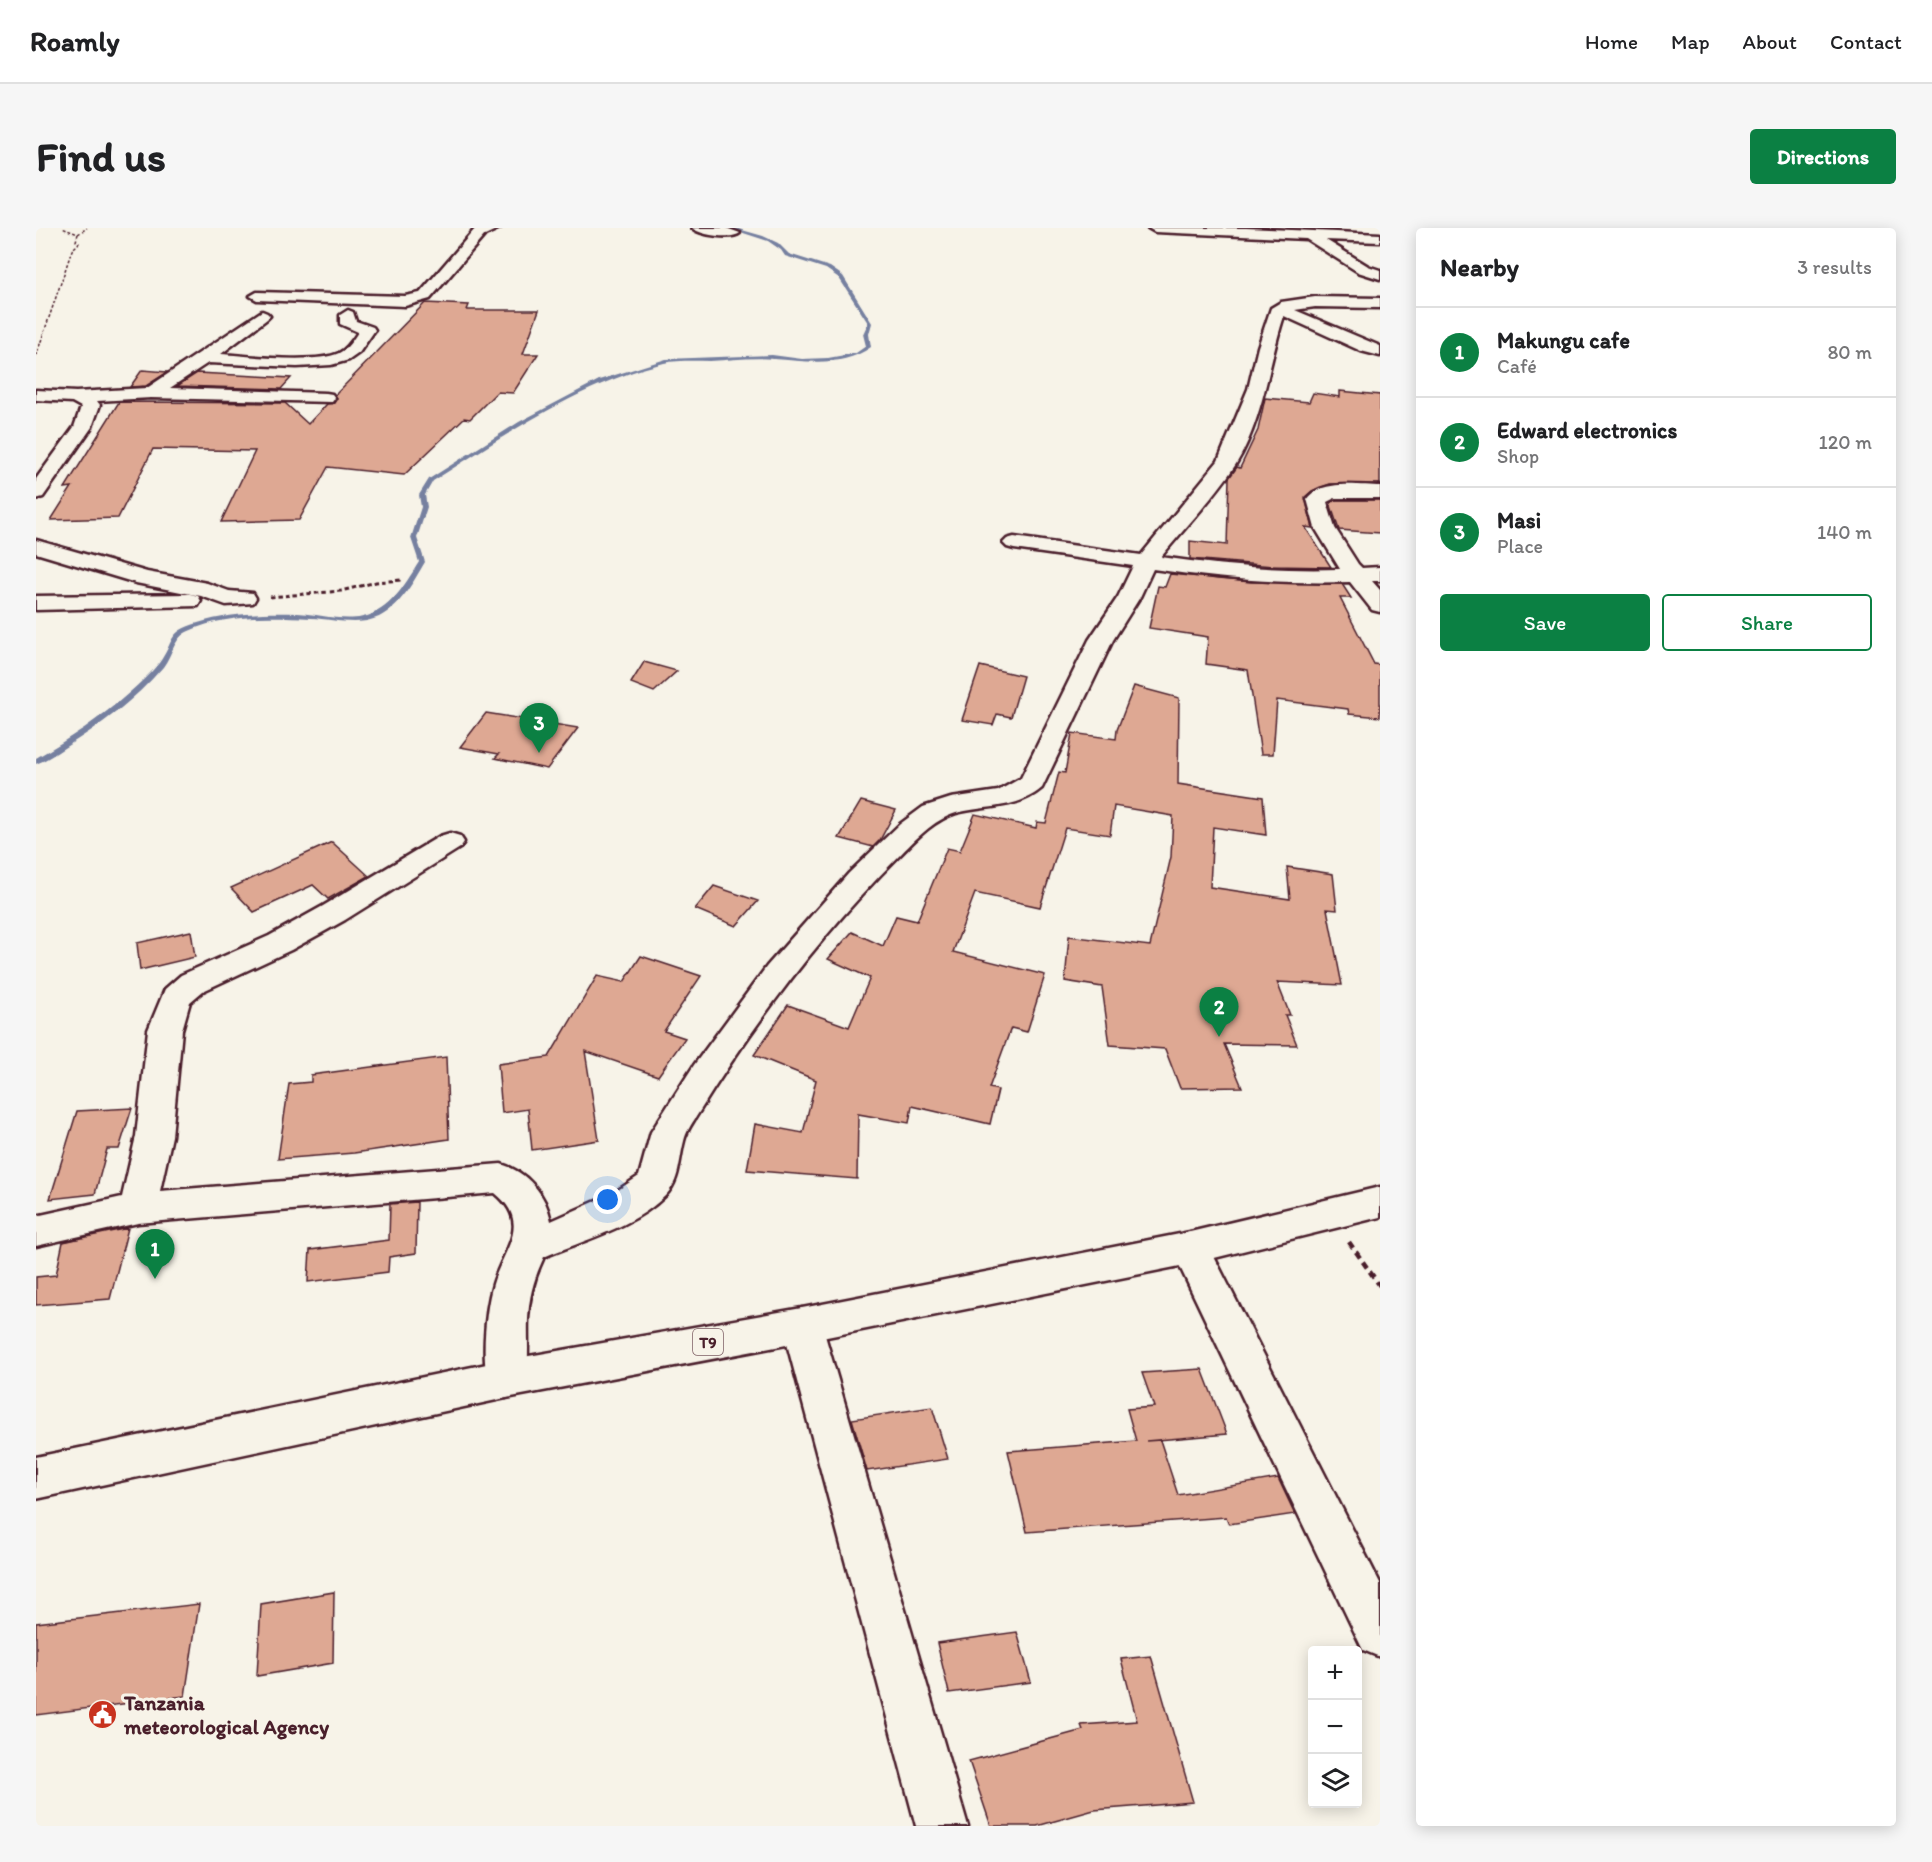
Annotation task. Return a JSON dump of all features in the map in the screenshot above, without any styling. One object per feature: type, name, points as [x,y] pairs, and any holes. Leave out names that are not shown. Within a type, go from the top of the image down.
[{"type":"main road","points":[[257,296],[405,301],[418,299],[425,296],[480,232],[493,228]]},
{"type":"main road","points":[[699,228],[733,233]]},
{"type":"main road","points":[[1155,228],[1380,238]]},
{"type":"main road","points":[[1307,235],[1363,268],[1380,275]]},
{"type":"main road","points":[[1279,308],[1315,302],[1380,303]]},
{"type":"main road","points":[[1279,308],[1367,348],[1380,351]]},
{"type":"main road","points":[[530,1246],[611,1211],[653,1186],[661,1174],[660,1157],[669,1132],[737,1026],[824,915],[902,838],[926,816],[951,806],[1010,797],[1023,791],[1032,782],[1101,640],[1129,597],[1146,562],[1227,463],[1239,439],[1257,388],[1266,347],[1279,308]]},
{"type":"main road","points":[[151,393],[204,358],[262,315]]},
{"type":"main road","points":[[204,358],[322,362],[342,358],[349,354],[368,330],[348,324],[348,315]]},
{"type":"main road","points":[[36,395],[76,398],[151,393],[326,398]]},
{"type":"main road","points":[[36,493],[83,427],[91,405],[76,398]]},
{"type":"main road","points":[[1380,492],[1332,492],[1317,499],[1318,509],[1330,539],[1380,605]]},
{"type":"main road","points":[[1014,543],[1261,576],[1380,574]]},
{"type":"main road","points":[[36,546],[165,584],[207,590],[236,598]]},
{"type":"main road","points":[[36,603],[155,603],[236,598]]},
{"type":"main road","points":[[138,1208],[154,1136],[165,1030],[176,997],[192,983],[280,943],[334,913],[450,842]]},
{"type":"main road","points":[[36,1231],[138,1208],[501,1178],[513,1185],[526,1198],[533,1226],[530,1246],[512,1284],[506,1379]]},
{"type":"main road","name":"T9","points":[[36,1478],[506,1379],[802,1325],[1190,1248],[1380,1202]]},
{"type":"main road","points":[[1190,1248],[1380,1633]]},
{"type":"main road","points":[[802,1325],[942,1826]]},
{"type":"path","points":[[62,228],[78,234]]},
{"type":"path","points":[[36,356],[72,250],[79,243],[76,241],[78,234],[87,228]]},
{"type":"path","points":[[236,598],[341,591],[376,582],[401,580]]},
{"type":"path","points":[[1330,1214],[1380,1286]]},
{"type":"building","points":[[425,303],[469,305],[467,310],[539,310],[523,354],[538,354],[513,393],[497,392],[470,419],[464,418],[404,475],[328,467],[299,520],[221,522],[255,451],[153,449],[118,518],[51,520],[72,487],[65,488],[119,402],[285,403],[308,424],[327,404],[334,403],[337,398],[335,395]]},
{"type":"building","points":[[142,370],[168,372],[146,386],[130,387]]},
{"type":"building","points":[[197,373],[291,378],[281,389],[177,386]]},
{"type":"building","points":[[1340,391],[1380,395],[1380,484],[1330,484],[1312,491],[1305,497],[1313,528],[1305,527],[1331,567],[1273,566],[1190,559],[1190,541],[1227,545],[1229,478],[1237,467],[1240,468],[1258,430],[1265,398],[1309,402],[1313,393],[1340,397]]},
{"type":"building","points":[[1336,500],[1380,500],[1380,533],[1339,530],[1330,503]]},
{"type":"building","points":[[1170,574],[1251,582],[1342,584],[1351,598],[1340,598],[1374,664],[1380,665],[1380,717],[1349,714],[1348,709],[1277,700],[1273,754],[1261,754],[1248,670],[1206,664],[1208,637],[1149,628],[1158,586],[1165,587]]},
{"type":"building","points":[[644,662],[677,671],[654,692],[631,683]]},
{"type":"building","points":[[980,666],[1023,676],[1011,717],[997,714],[993,725],[962,720]]},
{"type":"building","points":[[1134,686],[1179,698],[1178,784],[1263,797],[1266,835],[1213,827],[1210,887],[1290,899],[1287,867],[1333,874],[1337,910],[1327,909],[1342,985],[1277,982],[1290,1015],[1285,1015],[1297,1045],[1224,1044],[1242,1087],[1180,1088],[1165,1049],[1110,1045],[1102,987],[1065,981],[1069,936],[1150,946],[1171,857],[1173,816],[1114,806],[1110,835],[1065,828],[1040,907],[975,893],[953,952],[1045,975],[1027,1032],[1011,1028],[989,1088],[998,1090],[990,1124],[912,1106],[909,1123],[858,1114],[857,1179],[747,1170],[755,1124],[803,1133],[816,1080],[754,1055],[788,1005],[849,1027],[870,978],[828,959],[852,932],[883,946],[896,916],[917,921],[947,848],[960,851],[975,814],[1036,828],[1037,822],[1046,823],[1059,772],[1065,773],[1072,733],[1116,739],[1117,730]]},
{"type":"building","points":[[486,713],[578,728],[547,769],[495,758],[499,754],[460,747]]},
{"type":"building","points":[[861,801],[896,810],[880,840],[873,847],[839,838]]},
{"type":"building","points":[[332,842],[369,876],[328,899],[313,885],[254,912],[231,888]]},
{"type":"building","points":[[714,886],[758,901],[736,926],[695,909]]},
{"type":"building","points":[[191,931],[195,957],[140,970],[137,943]]},
{"type":"building","points":[[641,956],[701,976],[664,1031],[685,1038],[658,1076],[585,1051],[599,1140],[532,1150],[528,1109],[502,1113],[498,1064],[549,1057],[597,976],[624,982]]},
{"type":"building","points":[[446,1057],[449,1139],[354,1153],[278,1159],[289,1084],[311,1082],[311,1075]]},
{"type":"building","points":[[132,1108],[119,1149],[107,1149],[95,1194],[50,1199],[77,1111]]},
{"type":"building","points":[[417,1202],[416,1253],[389,1257],[388,1272],[308,1282],[310,1250],[389,1240],[390,1204]]},
{"type":"building","points":[[128,1228],[110,1299],[36,1305],[36,1277],[56,1275],[63,1242]]},
{"type":"building","points":[[1202,1369],[1227,1434],[1146,1441],[1160,1440],[1178,1495],[1278,1478],[1295,1514],[1229,1524],[1226,1517],[1027,1532],[1008,1451],[1136,1441],[1127,1409],[1154,1407],[1142,1373]]},
{"type":"building","points":[[932,1407],[948,1459],[867,1471],[852,1419]]},
{"type":"building","points":[[334,1592],[333,1663],[257,1676],[261,1604]]},
{"type":"building","points":[[199,1604],[185,1696],[36,1715],[36,1623]]},
{"type":"building","points":[[1017,1632],[1031,1682],[949,1693],[937,1643]]},
{"type":"building","points":[[1151,1656],[1193,1802],[1094,1810],[1037,1826],[991,1826],[969,1761],[1083,1730],[1081,1725],[1137,1721],[1121,1659]]},
{"type":"waterway","points":[[36,761],[103,719],[148,680],[164,661],[174,640],[186,629],[217,620],[249,616],[297,615],[360,620],[383,611],[402,592],[422,562],[414,538],[424,507],[422,495],[431,480],[521,423],[601,381],[666,361],[772,357],[802,361],[828,360],[858,354],[869,346],[866,334],[870,323],[841,277],[828,268],[787,255],[769,240],[730,228]]},
{"type":"place","name":"Masi","points":[[539,753]]},
{"type":"place","name":"Edward electronics","points":[[1219,1037]]},
{"type":"place","name":"Makungu cafe","points":[[155,1279]]},
{"type":"place","name":"Tanzania meteorological Agency","points":[[103,1715]]}]
